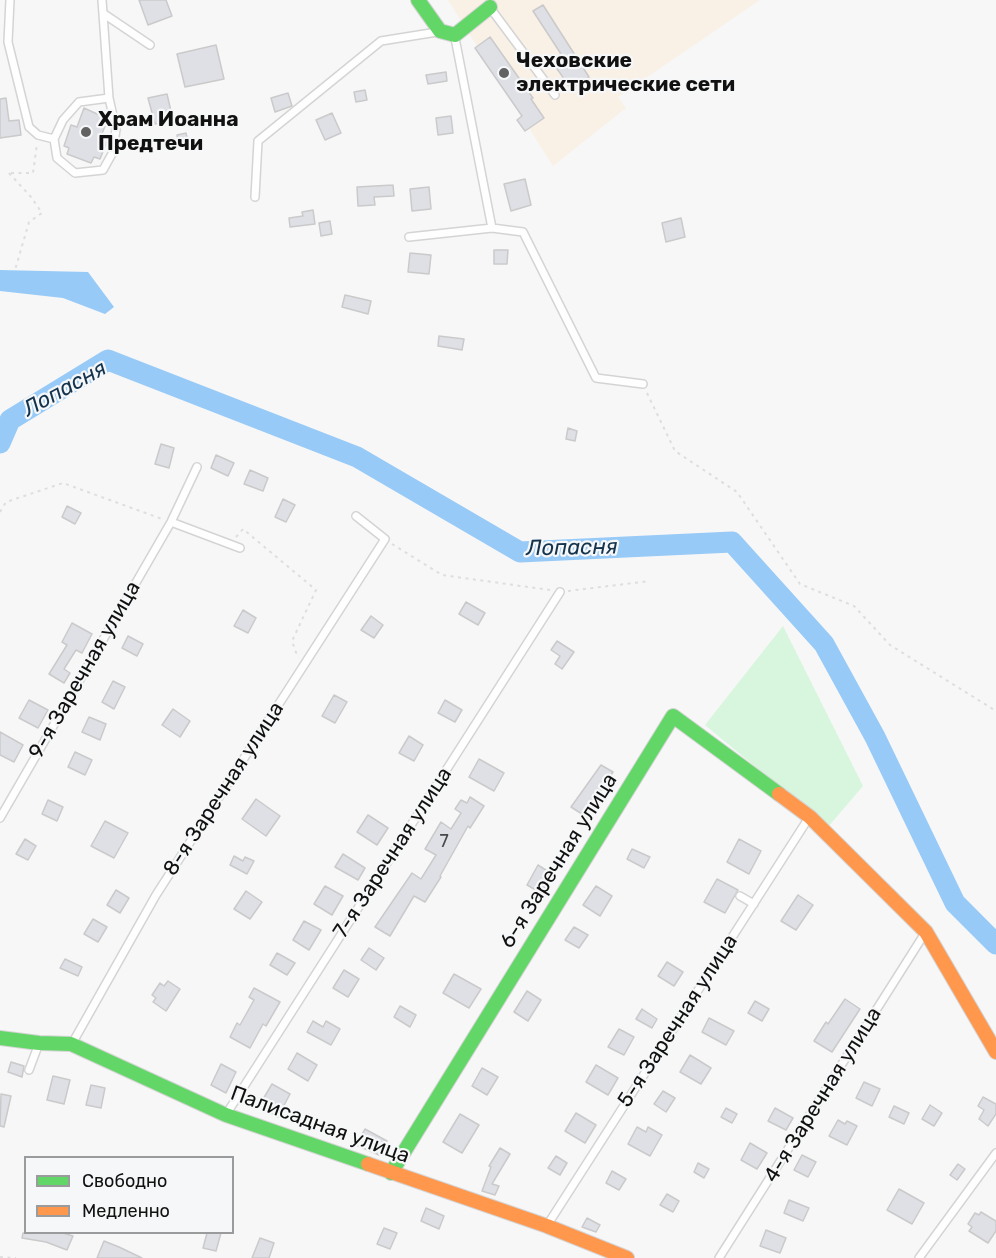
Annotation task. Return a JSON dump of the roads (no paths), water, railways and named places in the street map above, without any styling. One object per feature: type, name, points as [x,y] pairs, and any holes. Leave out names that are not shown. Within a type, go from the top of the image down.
[{"type":"street","points":[[418,0],[440,31],[455,35],[490,7]]},
{"type":"street","name":"6-я Заречная улица","points":[[391,1173],[673,716],[810,817]]},
{"type":"street","points":[[810,817],[926,932],[996,1052]]},
{"type":"street","name":"Палисадная улица","points":[[0,1038],[71,1044],[226,1115],[547,1226],[627,1258]]},
{"type":"lane","points":[[10,0],[8,42],[29,127],[38,135],[54,139]]},
{"type":"lane","points":[[102,0],[109,98],[116,129],[112,152],[103,170],[75,173],[57,158],[54,139],[63,120],[80,102],[109,98]]},
{"type":"lane","points":[[490,7],[555,95]]},
{"type":"lane","points":[[104,14],[150,45]]},
{"type":"lane","points":[[255,196],[258,141],[381,40],[440,31]]},
{"type":"lane","points":[[455,35],[492,228]]},
{"type":"lane","points":[[409,237],[492,228],[523,232],[596,378],[643,384]]},
{"type":"lane","name":"9-я Заречная улица","points":[[0,818],[171,522],[197,467]]},
{"type":"lane","name":"8-я Заречная улица","points":[[71,1044],[156,895],[385,539],[356,516]]},
{"type":"lane","points":[[171,522],[240,548]]},
{"type":"lane","name":"7-я Заречная улица","points":[[226,1115],[560,591]]},
{"type":"lane","name":"5-я Заречная улица","points":[[547,1226],[810,817]]},
{"type":"lane","points":[[740,896],[754,904]]},
{"type":"lane","name":"4-я Заречная улица","points":[[719,1258],[926,932]]},
{"type":"lane","points":[[29,1070],[39,1043]]},
{"type":"lane","points":[[919,1258],[996,1153]]},
{"type":"water","points":[[0,270],[88,272],[114,307],[105,314],[63,298],[0,291]]},
{"type":"waterway","name":"Лопасня","points":[[0,443],[10,420],[108,360],[357,457],[520,552],[732,542],[824,644],[875,737],[955,903],[996,944]]},
{"type":"place","name":"Чеховские электрические сети","points":[[504,73]]},
{"type":"place","name":"Храм Иоанна Предтечи","points":[[86,132]]}]
